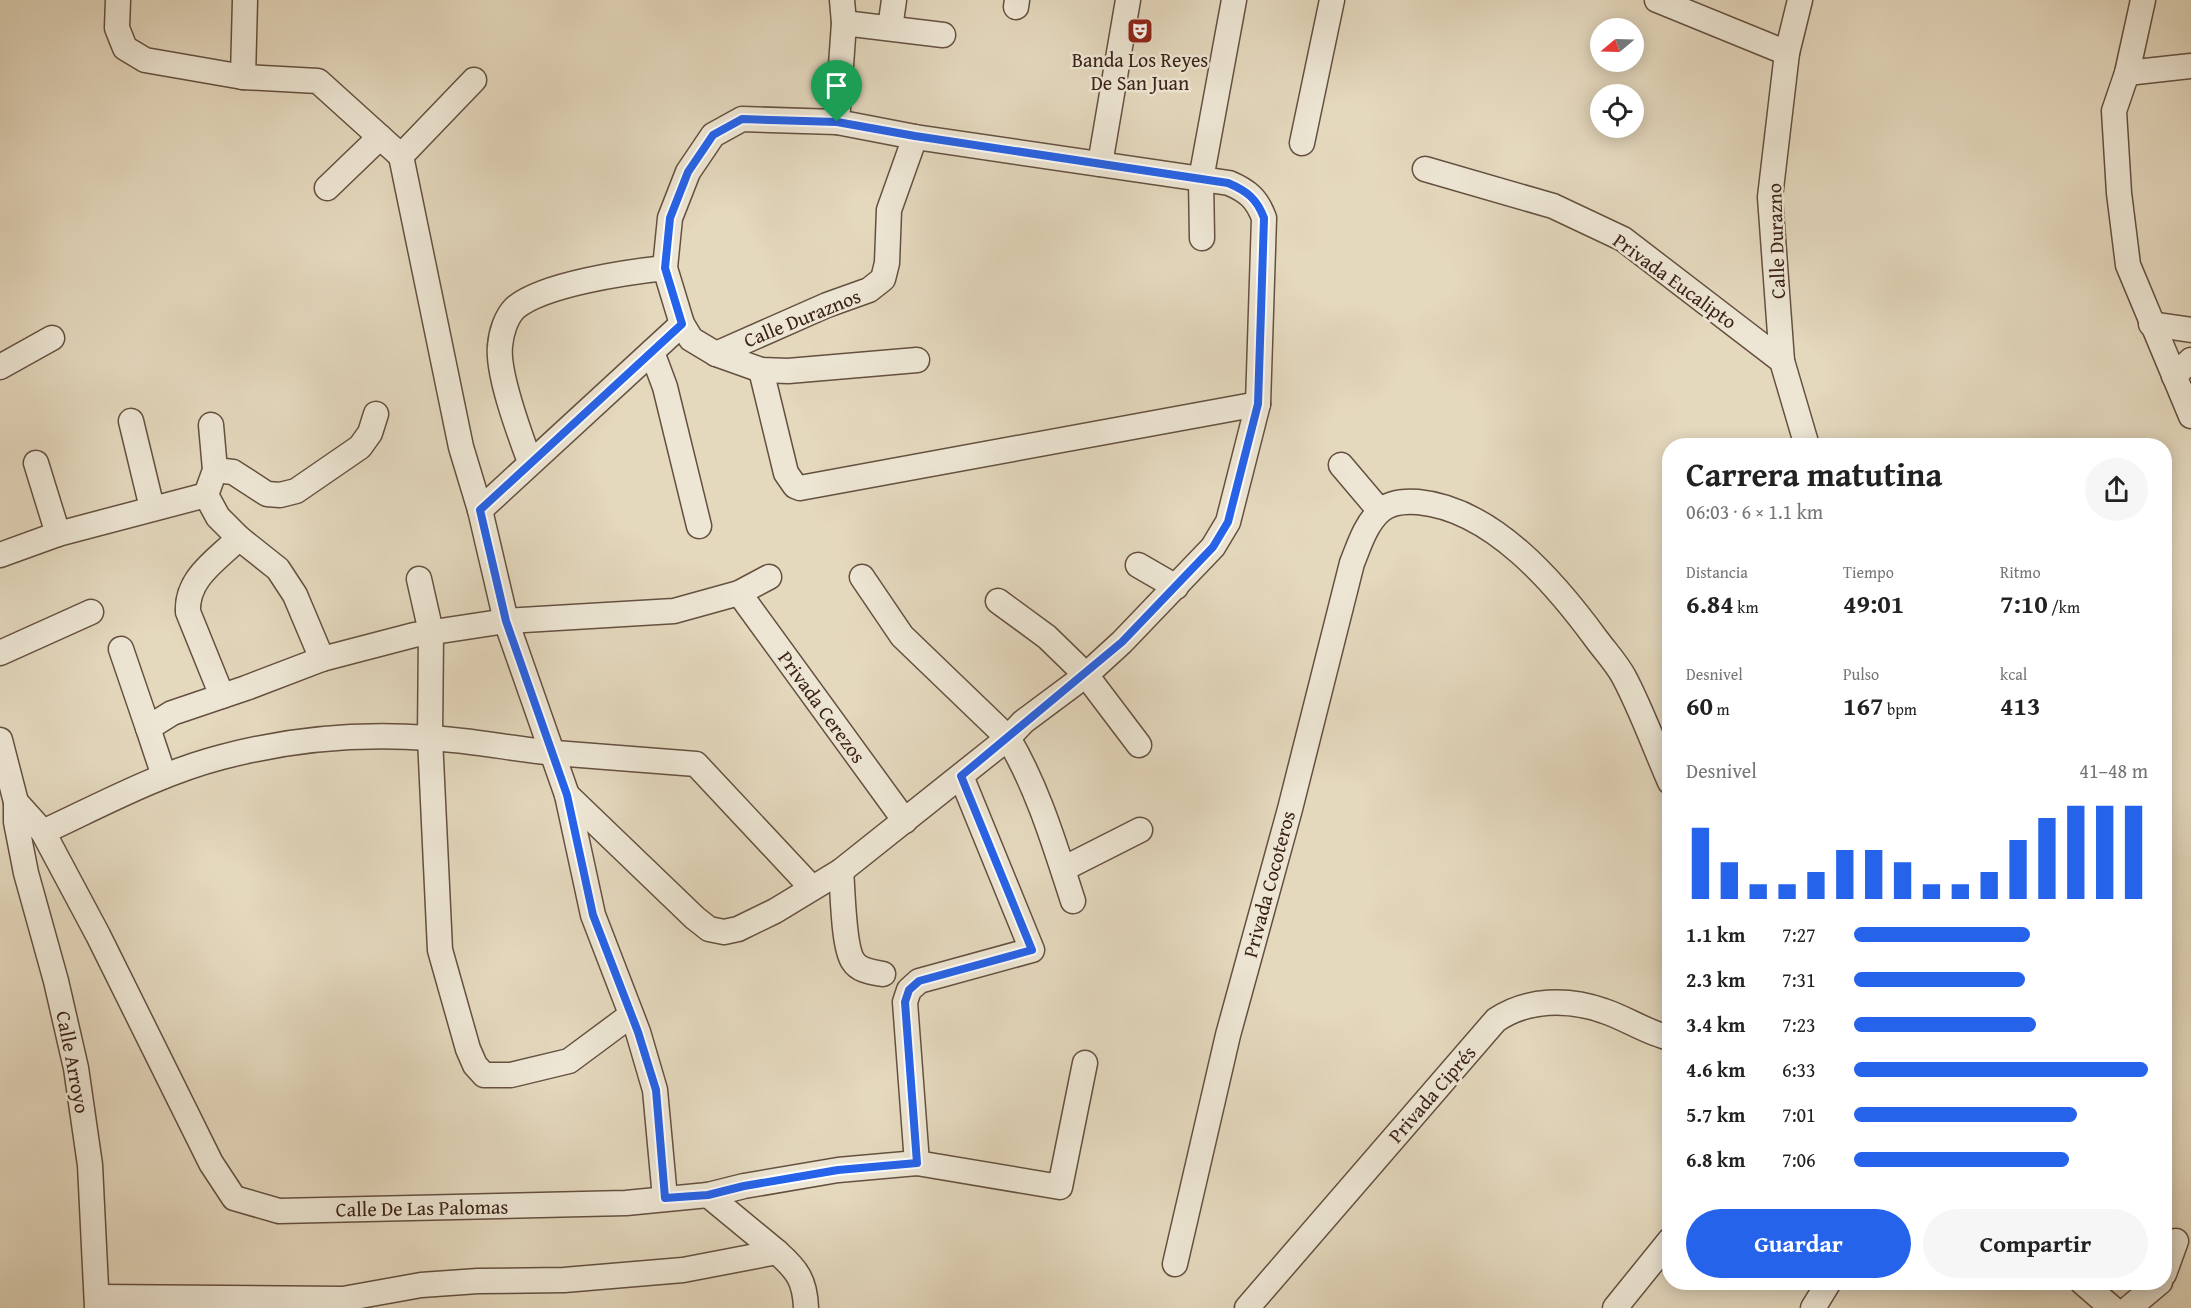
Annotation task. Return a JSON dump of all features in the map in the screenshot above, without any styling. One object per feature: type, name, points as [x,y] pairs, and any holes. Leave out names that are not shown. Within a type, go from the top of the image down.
[{"type":"street","points":[[118,0],[117,28],[125,48],[145,60],[243,76],[318,81],[401,156],[461,447],[480,510],[506,621],[567,795],[593,915],[631,1015],[656,1090],[665,1198]]},
{"type":"street","points":[[243,76],[245,0]]},
{"type":"street","points":[[890,28],[894,0]]},
{"type":"street","points":[[1100,164],[1128,0]]},
{"type":"street","points":[[1202,238],[1201,179],[1234,0]]},
{"type":"street","points":[[1302,144],[1332,0]]},
{"type":"street","points":[[1657,0],[1787,53]]},
{"type":"street","name":"Calle Durazno","points":[[1800,0],[1787,53],[1770,197],[1782,361],[1805,438]]},
{"type":"street","points":[[2143,0],[2127,73],[2114,111],[2119,193],[2128,265],[2151,324],[2182,368],[2191,416]]},
{"type":"street","points":[[837,122],[843,12],[890,28],[943,35]]},
{"type":"street","points":[[2127,73],[2191,66]]},
{"type":"street","points":[[401,156],[474,80]]},
{"type":"street","points":[[567,795],[709,929],[723,932],[738,929],[775,911],[841,871],[1008,738],[1023,722],[1086,675],[1176,587],[1213,547],[1228,522],[1258,404],[1264,218],[1258,203],[1246,190],[1228,183],[915,136],[837,122],[742,119],[713,135],[688,172],[670,218],[665,268],[682,324],[691,339],[716,354],[760,370],[788,371],[917,360]]},
{"type":"street","name":"Calle Duraznos","points":[[716,354],[827,305],[869,290],[883,279],[887,263],[889,210],[915,136]]},
{"type":"street","points":[[327,188],[380,137]]},
{"type":"street","name":"Privada Eucalipto","points":[[1425,169],[1553,206],[1623,239],[1782,361]]},
{"type":"street","points":[[530,462],[507,392],[499,348],[504,326],[513,310],[531,297],[615,274],[665,268]]},
{"type":"street","points":[[480,510],[682,324]]},
{"type":"street","points":[[2151,324],[2191,330]]},
{"type":"street","points":[[0,367],[52,338]]},
{"type":"street","points":[[652,352],[665,387],[699,526]]},
{"type":"street","points":[[760,370],[786,473],[795,486],[807,488],[1258,404]]},
{"type":"street","points":[[215,471],[232,472],[267,494],[280,495],[296,491],[360,447],[370,433],[376,414]]},
{"type":"street","points":[[131,421],[152,508]]},
{"type":"street","points":[[211,425],[215,471],[206,495],[218,517],[239,538],[278,569],[295,595],[322,659]]},
{"type":"street","points":[[36,463],[58,534]]},
{"type":"street","points":[[1341,465],[1380,511],[1401,501],[1450,509],[1476,522],[1530,560],[1566,598],[1623,676],[1662,764]]},
{"type":"street","points":[[0,555],[58,534],[206,495]]},
{"type":"street","name":"Privada Cocoteros","points":[[1176,1264],[1228,1035],[1290,808],[1352,563],[1364,532],[1380,511]]},
{"type":"street","points":[[222,696],[188,612],[188,601],[196,580],[239,538]]},
{"type":"street","points":[[1138,566],[1176,587]]},
{"type":"street","points":[[148,728],[172,713],[322,659],[431,632],[506,621],[674,611],[740,593],[769,577]]},
{"type":"street","points":[[862,577],[902,636],[1008,738],[1020,757],[1036,795],[1073,901]]},
{"type":"street","points":[[419,579],[431,632],[430,738],[440,950],[468,1049],[475,1065],[484,1075],[511,1075],[569,1061],[631,1015]]},
{"type":"street","name":"Privada Cerezos","points":[[740,593],[905,821]]},
{"type":"street","points":[[998,601],[1047,637],[1086,675],[1139,746]]},
{"type":"street","points":[[0,653],[91,612]]},
{"type":"street","points":[[121,649],[164,776]]},
{"type":"street","points":[[43,832],[164,776],[221,757],[279,744],[356,736],[430,738],[554,753],[696,764],[812,888]]},
{"type":"street","name":"Calle Arroyo","points":[[0,740],[11,821],[56,981],[76,1068],[90,1165],[97,1302]]},
{"type":"street","points":[[917,1163],[905,1002],[909,990],[919,981],[1032,950],[961,776]]},
{"type":"street","name":"Calle De Las Palomas","points":[[11,821],[43,832],[98,935],[211,1163],[234,1198],[279,1211],[626,1203],[708,1195],[744,1186],[838,1170],[917,1163],[1060,1187],[1085,1063]]},
{"type":"street","points":[[1063,869],[1140,830]]},
{"type":"street","points":[[841,871],[848,944],[853,961],[862,969],[883,974]]},
{"type":"street","name":"Privada Ciprés","points":[[1247,1308],[1496,1020],[1505,1014],[1546,1002],[1580,1005],[1604,1010],[1662,1035]]},
{"type":"street","points":[[708,1195],[797,1270],[804,1288],[806,1308]]},
{"type":"street","points":[[1615,1308],[1662,1250]]},
{"type":"street","points":[[97,1302],[343,1299],[421,1285],[478,1281],[564,1280],[683,1270],[777,1252]]},
{"type":"street","points":[[1813,1308],[1824,1290]]},
{"type":"street","points":[[2091,1290],[2112,1308]]},
{"type":"street","points":[[2129,1308],[2150,1290]]},
{"type":"place","name":"Banda Los Reyes De San Juan","points":[[1140,31]]},
{"type":"route","points":[[742,119],[837,122],[915,136],[1228,183],[1246,190],[1258,203],[1264,218],[1258,404],[1228,522],[1213,547],[1122,642],[1086,675],[1023,722],[1008,738],[961,776],[1032,950],[919,981],[909,990],[905,1002],[917,1163],[838,1170],[744,1186],[708,1195],[665,1198],[656,1090],[638,1032],[593,915],[567,795],[506,621],[480,510],[682,324],[665,268],[670,218],[688,172],[713,135],[742,119]]}]
